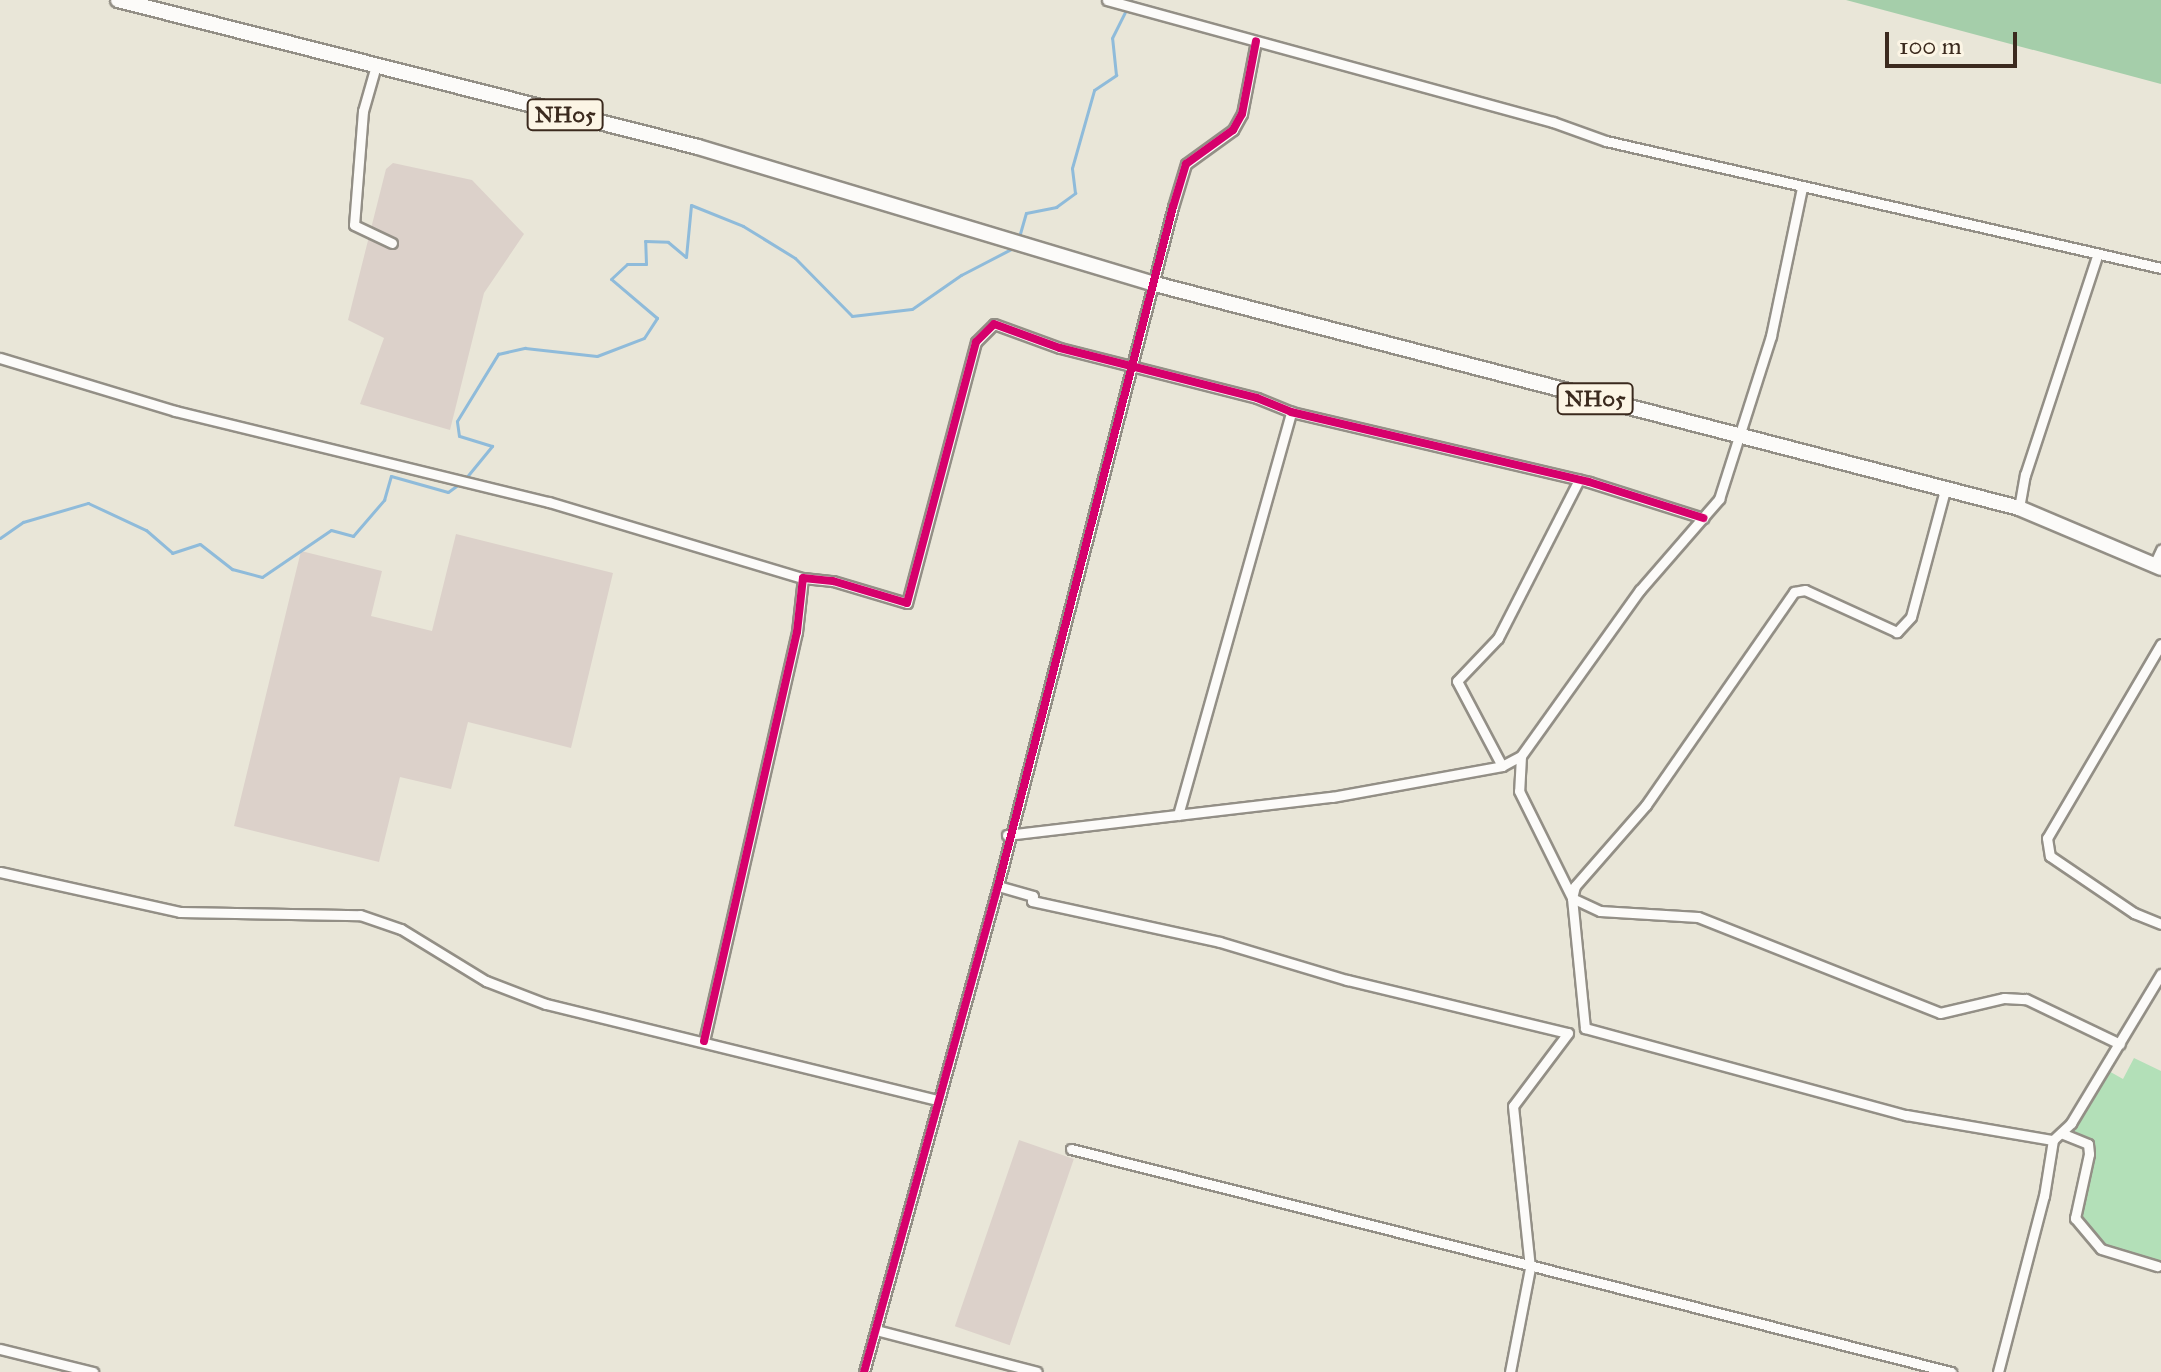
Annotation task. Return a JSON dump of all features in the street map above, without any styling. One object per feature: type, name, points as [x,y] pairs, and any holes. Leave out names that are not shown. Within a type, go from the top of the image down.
[{"type":"main road","name":"NH05","points":[[118,0],[375,69],[698,147],[1155,284],[2019,508],[2158,566]]},
{"type":"street","points":[[1112,1],[1606,141],[2097,256],[2161,268]]},
{"type":"street","points":[[864,1372],[998,886],[1007,835],[1186,164],[1233,130],[1242,114],[1256,41]]},
{"type":"street","points":[[375,69],[363,111],[354,225],[392,243]]},
{"type":"street","points":[[1007,835],[1332,797],[1502,766],[1521,756],[1622,613],[1719,499],[1743,434],[1771,336],[1802,187]]},
{"type":"street","points":[[2019,508],[2025,475],[2097,256]]},
{"type":"street","points":[[0,358],[175,411],[549,502],[803,578],[833,581],[907,603],[976,342],[994,324],[1131,366],[1257,398],[1291,412],[1579,480],[1703,518]]},
{"type":"street","points":[[1178,815],[1291,412]]},
{"type":"street","points":[[1502,766],[1457,681],[1498,638],[1579,480]]},
{"type":"street","points":[[1945,490],[1911,617],[1897,632],[1805,590],[1794,592],[1653,795],[1575,886],[1572,898],[1585,1028],[1906,1115],[2057,1136],[2088,1144],[2089,1154],[2075,1218],[2101,1249],[2160,1268]]},
{"type":"street","points":[[2158,566],[2161,550]]},
{"type":"street","points":[[704,1041],[797,632],[803,578]]},
{"type":"street","points":[[2159,918],[2134,913],[2050,856],[2047,838],[2161,644]]},
{"type":"street","points":[[1521,756],[1519,791],[1572,898],[1600,911],[1698,917],[1940,1013],[2004,998],[2026,999],[2120,1044]]},
{"type":"street","points":[[0,872],[180,912],[360,915],[401,929],[486,981],[546,1004],[937,1100]]},
{"type":"street","points":[[998,886],[1033,896],[1032,901],[1220,942],[1347,980],[1568,1033],[1513,1106],[1530,1268],[1510,1372]]},
{"type":"street","points":[[1998,1372],[2057,1136],[2120,1044],[2161,974]]},
{"type":"street","points":[[1071,1149],[1530,1268],[1951,1372]]},
{"type":"street","points":[[876,1330],[1037,1372]]},
{"type":"street","points":[[0,1349],[93,1372]]},
{"type":"shaded area","points":[[393,163],[472,180],[524,234],[484,293],[450,430],[360,404],[384,338],[348,320],[386,169]]},
{"type":"shaded area","points":[[456,534],[613,573],[571,748],[468,722],[451,789],[400,777],[379,862],[234,826],[301,551],[382,571],[371,616],[432,631]]},
{"type":"shaded area","points":[[1019,1140],[1074,1159],[1010,1345],[955,1326]]},
{"type":"green space","points":[[1846,0],[2161,0],[2161,84]]},
{"type":"green space","points":[[2134,1058],[2161,1071],[2161,1260],[2156,1261],[2107,1248],[2078,1215],[2093,1142],[2071,1129],[2107,1070],[2123,1079]]},
{"type":"waterway","points":[[1019,237],[1026,213],[1056,207],[1075,193],[1072,168],[1094,90],[1116,75],[1112,38],[1131,0]]},
{"type":"waterway","points":[[465,479],[492,446],[459,436],[457,421],[498,354],[525,348],[597,356],[644,338],[657,318],[611,279],[627,264],[646,264],[645,241],[668,242],[686,257],[691,205],[743,226],[795,258],[852,316],[912,309],[961,275],[1015,247]]},
{"type":"waterway","points":[[0,538],[23,522],[88,503],[146,530],[172,553],[200,544],[232,569],[262,577],[331,530],[353,536],[384,500],[391,476],[448,492],[459,484]]},
{"type":"cycle path","points":[[864,1372],[998,886],[1173,207],[1186,164],[1233,130],[1242,114],[1256,41]]},
{"type":"cycle path","points":[[704,1041],[797,632],[803,578],[833,581],[907,603],[976,342],[994,324],[1060,348],[1257,398],[1291,412],[1589,482],[1703,518]]}]
